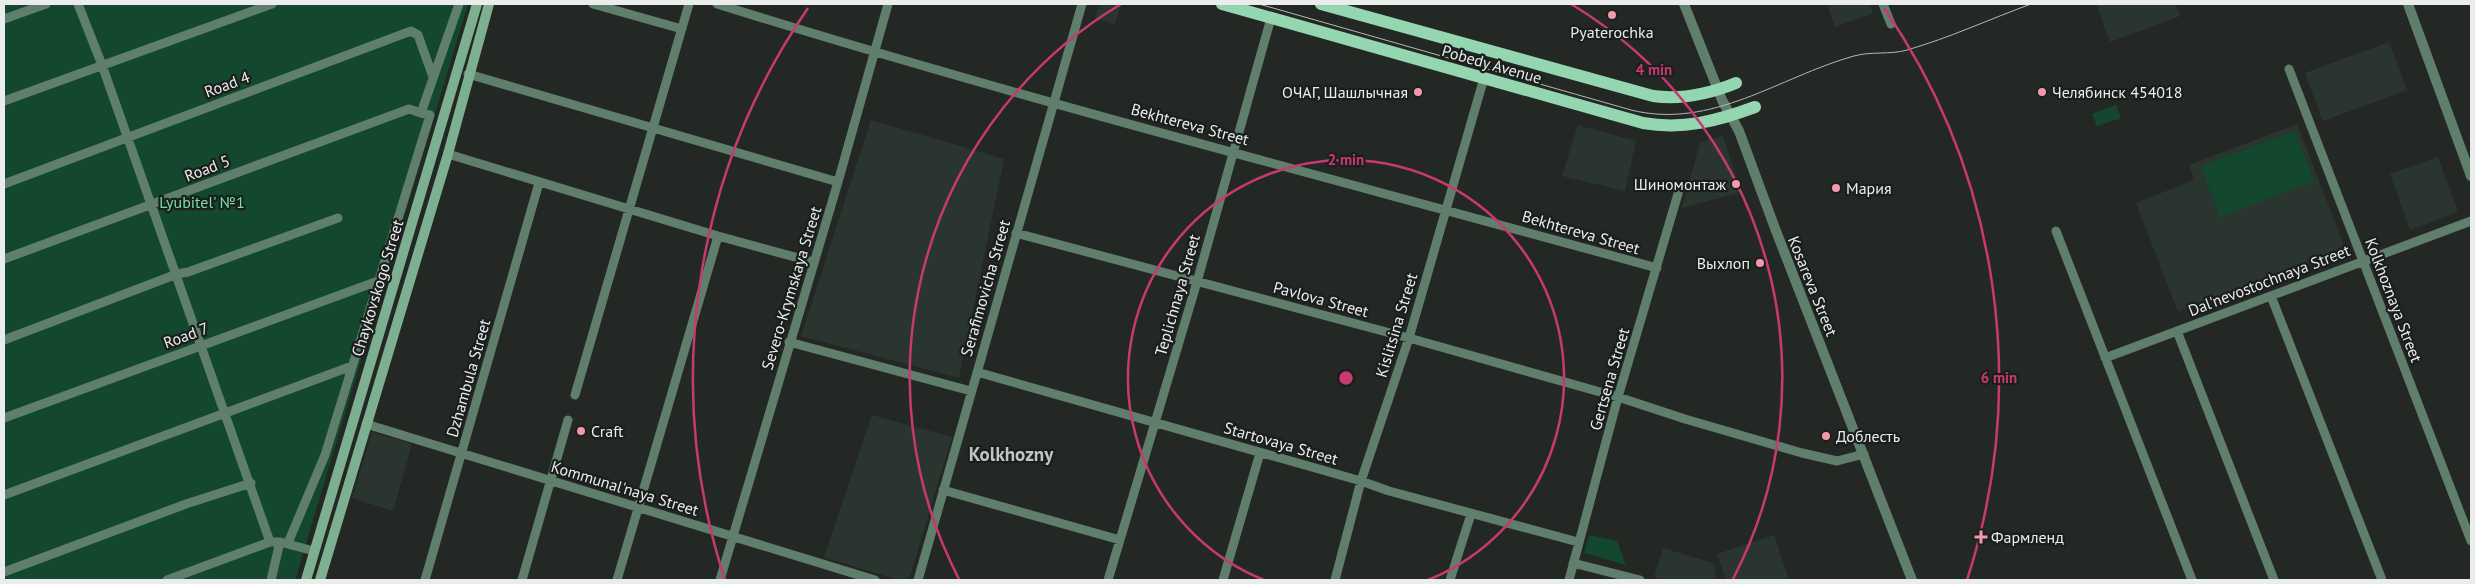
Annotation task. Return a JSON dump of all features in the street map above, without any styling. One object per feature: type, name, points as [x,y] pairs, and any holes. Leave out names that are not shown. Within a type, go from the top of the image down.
[{"type":"main road","name":"Chaykovskogo Street","points":[[306,580],[477,4]]},
{"type":"main road","name":"Chaykovskogo Street","points":[[320,580],[448,154],[468,74],[489,4]]},
{"type":"main road","name":"Pobedy Avenue","points":[[1222,4],[1613,116],[1662,127],[1693,125],[1731,116],[1755,107]]},
{"type":"main road","name":"Pobedy Avenue","points":[[1321,4],[1653,96],[1678,97],[1706,94],[1736,83]]},
{"type":"street","points":[[4,19],[46,4]]},
{"type":"street","points":[[78,4],[128,137],[251,483],[270,542]]},
{"type":"street","points":[[4,100],[272,4]]},
{"type":"street","points":[[271,580],[284,542],[325,455],[430,116],[421,113],[459,4]]},
{"type":"street","points":[[593,4],[682,29]]},
{"type":"street","points":[[575,395],[689,4]]},
{"type":"street","name":"Bekhtereva Street","points":[[717,4],[876,53],[1055,104],[1234,151],[1657,268]]},
{"type":"street","name":"Severo-Krymskaya Street","points":[[720,580],[876,53],[888,4]]},
{"type":"street","name":"Serafimovicha Street","points":[[918,580],[1082,4]]},
{"type":"street","name":"Kosareva Street","points":[[1684,4],[1718,90],[1731,116],[1912,580]]},
{"type":"street","points":[[1883,4],[1891,24]]},
{"type":"street","points":[[2408,4],[2471,176]]},
{"type":"street","name":"Teplichnaya Street","points":[[1108,580],[1197,282],[1271,18]]},
{"type":"street","name":"Road 4","points":[[4,184],[411,31],[418,35],[433,77]]},
{"type":"street","name":"Kolkhoznaya Street","points":[[2289,69],[2471,541]]},
{"type":"street","points":[[468,74],[838,182]]},
{"type":"street","name":"Kislitsina Street","points":[[1335,580],[1361,481],[1410,338],[1445,209],[1484,78]]},
{"type":"street","name":"Road 5","points":[[4,259],[409,109],[421,113]]},
{"type":"street","points":[[448,154],[628,210],[813,262]]},
{"type":"street","name":"Dzhambula Street","points":[[425,580],[539,183]]},
{"type":"street","name":"Gertsena Street","points":[[1569,580],[1618,396],[1680,187]]},
{"type":"street","points":[[4,340],[176,274],[188,272],[338,218]]},
{"type":"street","name":"Dal'nevostochnaya Street","points":[[2105,358],[2471,221]]},
{"type":"street","points":[[2056,231],[2192,580]]},
{"type":"street","name":"Pavlova Street","points":[[1016,233],[1410,338],[1618,396]]},
{"type":"street","points":[[617,580],[640,508],[718,236]]},
{"type":"street","name":"Road 7","points":[[4,418],[378,281]]},
{"type":"street","points":[[2271,296],[2382,580]]},
{"type":"street","points":[[2177,331],[2274,580]]},
{"type":"street","points":[[789,342],[971,391]]},
{"type":"street","points":[[4,495],[352,366]]},
{"type":"street","name":"Startovaya Street","points":[[977,372],[1471,514],[1578,542]]},
{"type":"street","points":[[1618,396],[1685,419],[1802,453],[1837,461],[1864,454]]},
{"type":"street","points":[[522,580],[568,420]]},
{"type":"street","name":"Kommunal'naya Street","points":[[366,424],[733,536],[851,577],[875,580]]},
{"type":"street","points":[[1223,580],[1260,454]]},
{"type":"street","points":[[7,580],[4,571],[186,504],[251,483]]},
{"type":"street","points":[[944,490],[1120,540]]},
{"type":"street","points":[[1450,580],[1471,514]]},
{"type":"street","points":[[167,580],[270,542],[284,542],[314,551]]},
{"type":"street","points":[[1573,563],[1640,580]]},
{"type":"shaded area","points":[[1100,4],[1121,4],[1115,24],[1095,18]]},
{"type":"shaded area","points":[[1827,4],[1870,4],[1873,13],[1835,27]]},
{"type":"shaded area","points":[[2096,4],[2175,4],[2180,16],[2110,42]]},
{"type":"shaded area","points":[[2389,42],[2407,90],[2323,121],[2305,73]]},
{"type":"shaded area","points":[[871,120],[1004,159],[959,378],[801,336]]},
{"type":"shaded area","points":[[2297,124],[2345,248],[2178,312],[2136,203],[2194,180],[2189,165]]},
{"type":"shaded area","points":[[1578,125],[1636,141],[1625,191],[1562,176]]},
{"type":"shaded area","points":[[1723,136],[1741,192],[1682,208],[1700,143]]},
{"type":"shaded area","points":[[2438,157],[2458,212],[2410,230],[2390,174]]},
{"type":"shaded area","points":[[872,415],[952,437],[910,576],[904,580],[898,580],[824,557]]},
{"type":"shaded area","points":[[372,432],[412,444],[393,511],[352,498]]},
{"type":"shaded area","points":[[1774,535],[1789,580],[1726,580],[1717,554]]},
{"type":"shaded area","points":[[1663,548],[1713,563],[1717,580],[1664,580],[1654,577]]},
{"type":"green space","name":"Lyubitel' №1","points":[[4,4],[468,4],[295,580],[4,580]]},
{"type":"green space","points":[[2116,105],[2121,118],[2097,126],[2092,114]]},
{"type":"green space","points":[[2295,131],[2314,181],[2220,217],[2201,166]]},
{"type":"green space","points":[[1589,535],[1617,541],[1626,565],[1584,553]]},
{"type":"tram line","points":[[1259,4],[1631,110],[1661,114],[1689,113],[1717,107],[1745,98],[1826,65],[1854,56],[1907,50],[2031,4]]},
{"type":"place","name":"Pyaterochka","points":[[1612,15]]},
{"type":"place","name":"ОЧАГ, Шашлычная","points":[[1418,92]]},
{"type":"place","name":"Челябинск 454018","points":[[2042,92]]},
{"type":"place","name":"Шиномонтаж","points":[[1736,184]]},
{"type":"place","name":"Мария","points":[[1836,188]]},
{"type":"place","name":"Выхлоп","points":[[1760,263]]},
{"type":"place","name":"Craft","points":[[581,431]]},
{"type":"place","name":"Доблесть","points":[[1826,436]]},
{"type":"place","name":"Фармленд","points":[[1981,537]]},
{"type":"district","name":"Kolkhozny","points":[[1011,454]]}]
